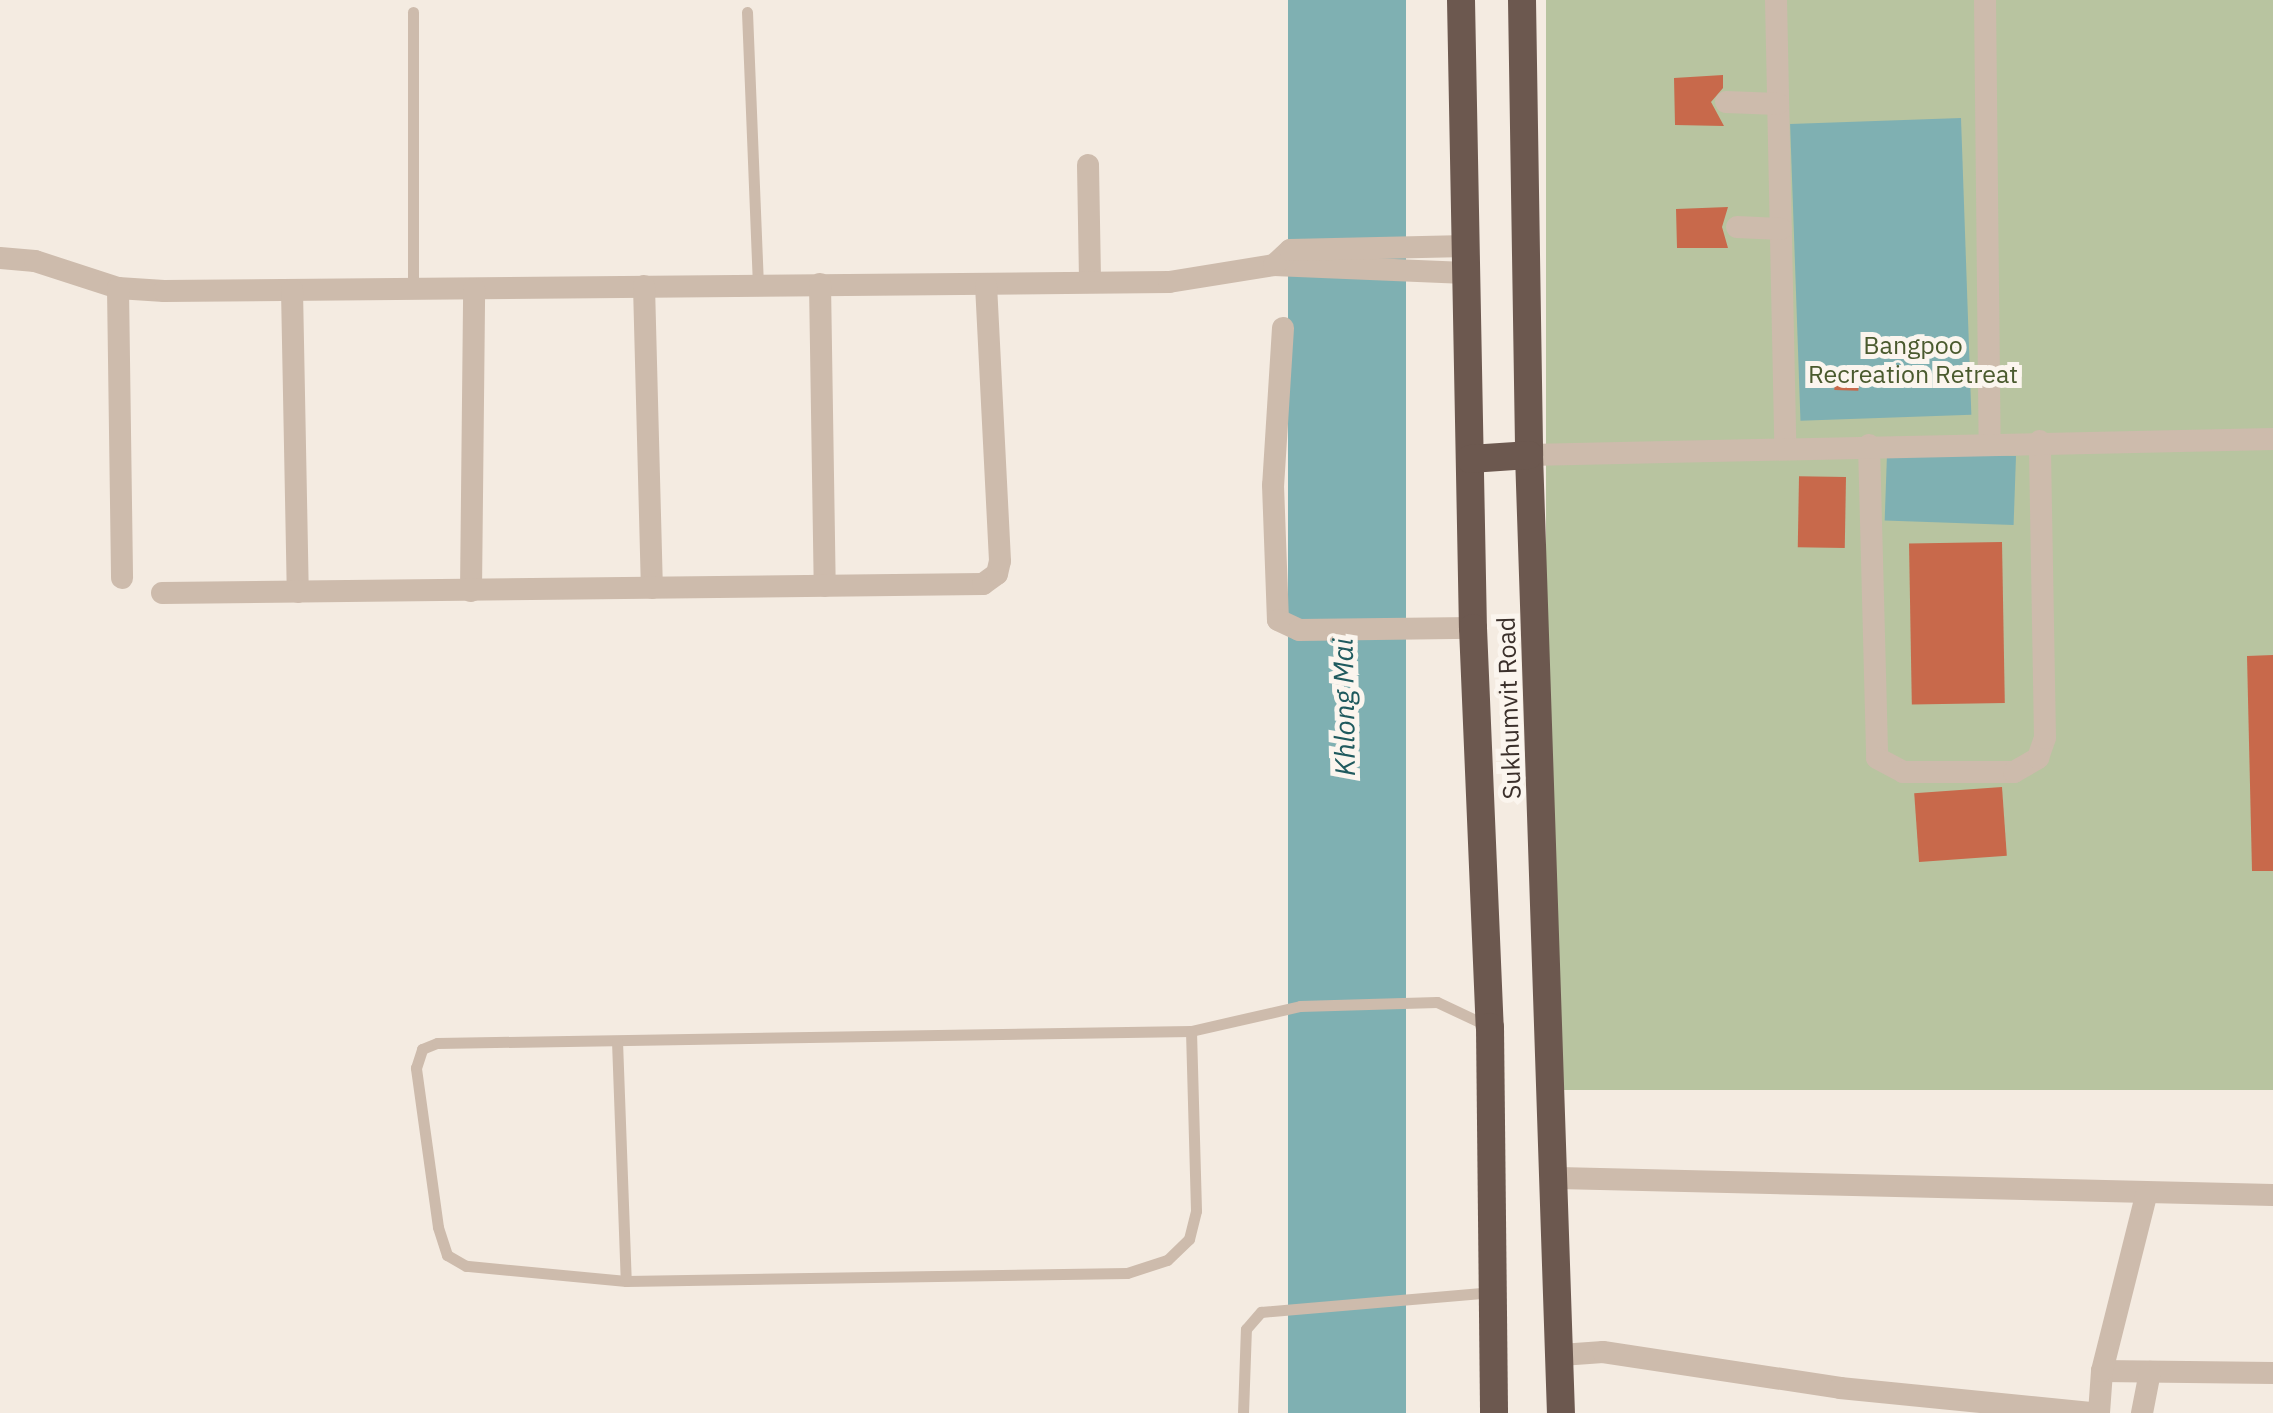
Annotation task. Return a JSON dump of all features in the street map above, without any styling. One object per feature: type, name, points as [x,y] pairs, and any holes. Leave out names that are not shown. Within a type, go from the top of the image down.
[{"type":"highway","name":"Sukhumvit Road","points":[[1460,0],[1473,628],[1490,1027],[1494,1413]]},
{"type":"highway","name":"Sukhumvit Road","points":[[1522,0],[1529,455],[1558,1178],[1562,1413]]},
{"type":"highway","points":[[1470,458],[1529,455]]},
{"type":"street","points":[[1776,0],[1785,448]]},
{"type":"street","points":[[1985,0],[1990,442]]},
{"type":"street","points":[[1726,102],[1778,104]]},
{"type":"street","points":[[1088,165],[1090,282]]},
{"type":"street","points":[[1737,227],[1780,229]]},
{"type":"street","points":[[0,258],[36,261],[118,288],[292,290],[1168,282],[1284,261],[1426,246],[1466,259]]},
{"type":"street","points":[[1284,261],[1426,272],[1466,259]]},
{"type":"street","points":[[820,284],[825,586]]},
{"type":"street","points":[[162,593],[983,584],[997,574],[986,284]]},
{"type":"street","points":[[644,286],[652,588]]},
{"type":"street","points":[[118,288],[122,578]]},
{"type":"street","points":[[472,591],[474,289]]},
{"type":"street","points":[[292,290],[298,592]]},
{"type":"street","points":[[1283,328],[1273,596],[1278,620],[1299,630],[1473,628]]},
{"type":"street","points":[[1529,455],[1990,442],[2273,439]]},
{"type":"street","points":[[1869,445],[1877,758],[1902,772],[2014,772],[2038,758],[2045,738],[2040,441]]},
{"type":"street","points":[[1558,1178],[2146,1196],[2273,1194]]},
{"type":"street","points":[[1561,1355],[1603,1352],[1894,1394],[2095,1413],[2146,1196]]},
{"type":"street","points":[[2102,1371],[2146,1393],[2273,1373]]},
{"type":"lane","points":[[413,12],[413,289]]},
{"type":"lane","points":[[747,12],[758,283]]},
{"type":"lane","points":[[1190,1031],[1196,1210],[1189,1240],[1167,1260],[1126,1273],[626,1280],[466,1266],[446,1255],[416,1068],[422,1049],[437,1043],[1190,1031],[1300,1006],[1437,1002],[1490,1027]]},
{"type":"lane","points":[[616,1041],[626,1280]]},
{"type":"lane","points":[[1242,1413],[1246,1329],[1260,1312],[1306,1304],[1493,1292]]},
{"type":"green space","name":"Bangpoo Recreation Retreat","points":[[1546,0],[2273,0],[2273,1090],[1546,1090]]},
{"type":"water","name":"Khlong Mai","points":[[1288,0],[1406,0],[1406,1413],[1288,1413]]},
{"type":"water","points":[[1961,118],[1971,415],[1800,421],[1790,124]]},
{"type":"water","points":[[1887,451],[2016,456],[2014,525],[1885,520]]},
{"type":"building","points":[[1723,75],[1723,88],[1711,102],[1724,126],[1675,125],[1674,78]]},
{"type":"building","points":[[1728,207],[1722,227],[1728,248],[1677,248],[1676,209]]},
{"type":"building","points":[[1835,371],[1859,372],[1858,391],[1834,390]]},
{"type":"building","points":[[1799,476],[1846,477],[1845,548],[1798,547]]},
{"type":"building","points":[[2002,542],[2005,703],[1912,705],[1909,544]]},
{"type":"building","points":[[2273,655],[2273,871],[2252,871],[2247,656]]},
{"type":"building","points":[[2002,787],[2007,856],[1919,862],[1914,793]]}]
